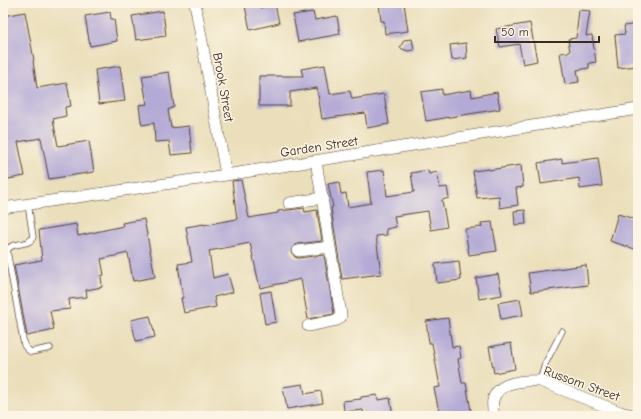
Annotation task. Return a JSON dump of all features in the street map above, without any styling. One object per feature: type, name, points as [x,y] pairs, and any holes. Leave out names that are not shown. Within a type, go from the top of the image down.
[{"type":"street","name":"Brook Street","points":[[195,3],[226,175]]},
{"type":"street","name":"Garden Street","points":[[3,208],[316,161],[638,109]]},
{"type":"street","points":[[308,326],[337,320],[341,317],[316,161]]},
{"type":"street","points":[[289,203],[323,198]]},
{"type":"street","points":[[298,251],[330,247]]},
{"type":"street","name":"Russom Street","points":[[494,416],[492,406],[493,398],[499,391],[506,386],[528,380],[540,381],[620,412],[637,416]]},
{"type":"lane","points":[[28,204],[33,237],[29,242],[12,246],[7,251],[24,345],[31,352],[50,348]]},
{"type":"lane","points":[[540,381],[545,364],[562,331]]},
{"type":"building","points":[[259,3],[260,8],[275,4],[279,23],[250,30],[245,6]]},
{"type":"building","points":[[379,3],[404,3],[408,31],[385,34],[384,21],[381,21]]},
{"type":"building","points":[[579,10],[590,11],[586,36],[592,35],[596,62],[589,63],[589,68],[577,70],[579,82],[565,84],[560,53],[570,52],[568,39],[576,38]]},
{"type":"building","points":[[163,11],[166,36],[136,40],[132,16]]},
{"type":"building","points":[[25,12],[34,60],[37,88],[67,83],[71,106],[65,107],[66,116],[53,119],[58,146],[89,141],[94,172],[49,179],[41,138],[18,142],[25,176],[3,180],[3,16]]},
{"type":"building","points":[[110,12],[111,19],[114,19],[117,41],[90,46],[85,16]]},
{"type":"building","points":[[313,12],[315,20],[337,16],[340,34],[298,42],[293,15]]},
{"type":"building","points":[[530,23],[537,61],[523,64],[519,44],[500,47],[496,29]]},
{"type":"building","points":[[638,24],[638,66],[618,68],[615,35],[625,34],[624,26]]},
{"type":"building","points":[[412,39],[414,50],[408,51],[400,48],[404,40]]},
{"type":"building","points":[[466,43],[467,58],[452,60],[450,45]]},
{"type":"building","points":[[325,65],[330,94],[350,91],[352,99],[384,94],[389,124],[367,128],[365,113],[322,119],[317,88],[290,92],[290,106],[259,106],[259,76],[303,76],[301,69]]},
{"type":"building","points":[[120,66],[125,101],[99,104],[95,70]]},
{"type":"building","points":[[169,72],[174,107],[168,110],[171,128],[189,126],[192,153],[171,155],[169,141],[155,142],[154,123],[142,125],[139,105],[147,104],[142,76]]},
{"type":"building","points":[[442,89],[442,95],[471,90],[472,97],[497,92],[500,109],[426,121],[421,92]]},
{"type":"building","points":[[598,158],[602,186],[580,189],[579,178],[541,184],[538,163],[562,159],[562,163]]},
{"type":"building","points":[[521,165],[523,187],[516,188],[518,205],[500,208],[499,196],[477,198],[473,171]]},
{"type":"building","points":[[384,170],[387,196],[414,192],[411,173],[428,170],[429,174],[437,172],[440,188],[447,187],[449,198],[442,200],[447,227],[431,230],[428,211],[394,216],[396,227],[386,229],[387,235],[376,236],[381,274],[342,279],[331,208],[333,207],[328,184],[339,182],[341,194],[346,193],[348,207],[371,203],[367,172]]},
{"type":"building","points":[[241,180],[249,218],[278,213],[278,211],[304,208],[305,212],[317,210],[322,241],[297,244],[292,248],[291,252],[298,258],[324,255],[334,314],[308,319],[301,279],[260,288],[250,243],[209,251],[213,278],[228,274],[233,292],[214,297],[216,307],[184,313],[178,264],[192,262],[186,227],[237,219],[232,181]]},
{"type":"building","points":[[525,210],[526,224],[515,225],[514,211]]},
{"type":"building","points":[[618,214],[638,220],[638,250],[610,241]]},
{"type":"building","points":[[144,219],[155,277],[133,281],[128,253],[101,259],[104,275],[101,276],[102,287],[86,290],[87,297],[69,299],[70,309],[50,311],[54,330],[27,336],[14,265],[42,260],[39,230],[76,224],[78,236],[123,226],[122,223]]},
{"type":"building","points":[[492,222],[497,251],[469,255],[465,229],[482,227],[481,223]]},
{"type":"building","points":[[459,261],[461,280],[437,283],[435,264]]},
{"type":"building","points":[[586,265],[588,285],[531,292],[528,273]]},
{"type":"building","points":[[498,274],[502,295],[479,299],[476,278]]},
{"type":"building","points":[[271,291],[276,322],[265,324],[260,293]]},
{"type":"building","points":[[520,299],[523,315],[501,319],[498,303]]},
{"type":"building","points":[[150,316],[155,337],[136,341],[131,320]]},
{"type":"building","points":[[448,318],[452,347],[459,346],[461,358],[458,359],[462,383],[466,383],[472,416],[440,416],[434,388],[440,387],[432,343],[429,343],[426,321]]},
{"type":"building","points":[[511,343],[515,369],[494,373],[489,347]]},
{"type":"building","points":[[303,384],[305,394],[321,391],[323,403],[287,409],[283,387]]},
{"type":"building","points":[[377,395],[378,400],[390,398],[393,416],[364,416],[363,410],[344,412],[343,401]]}]
